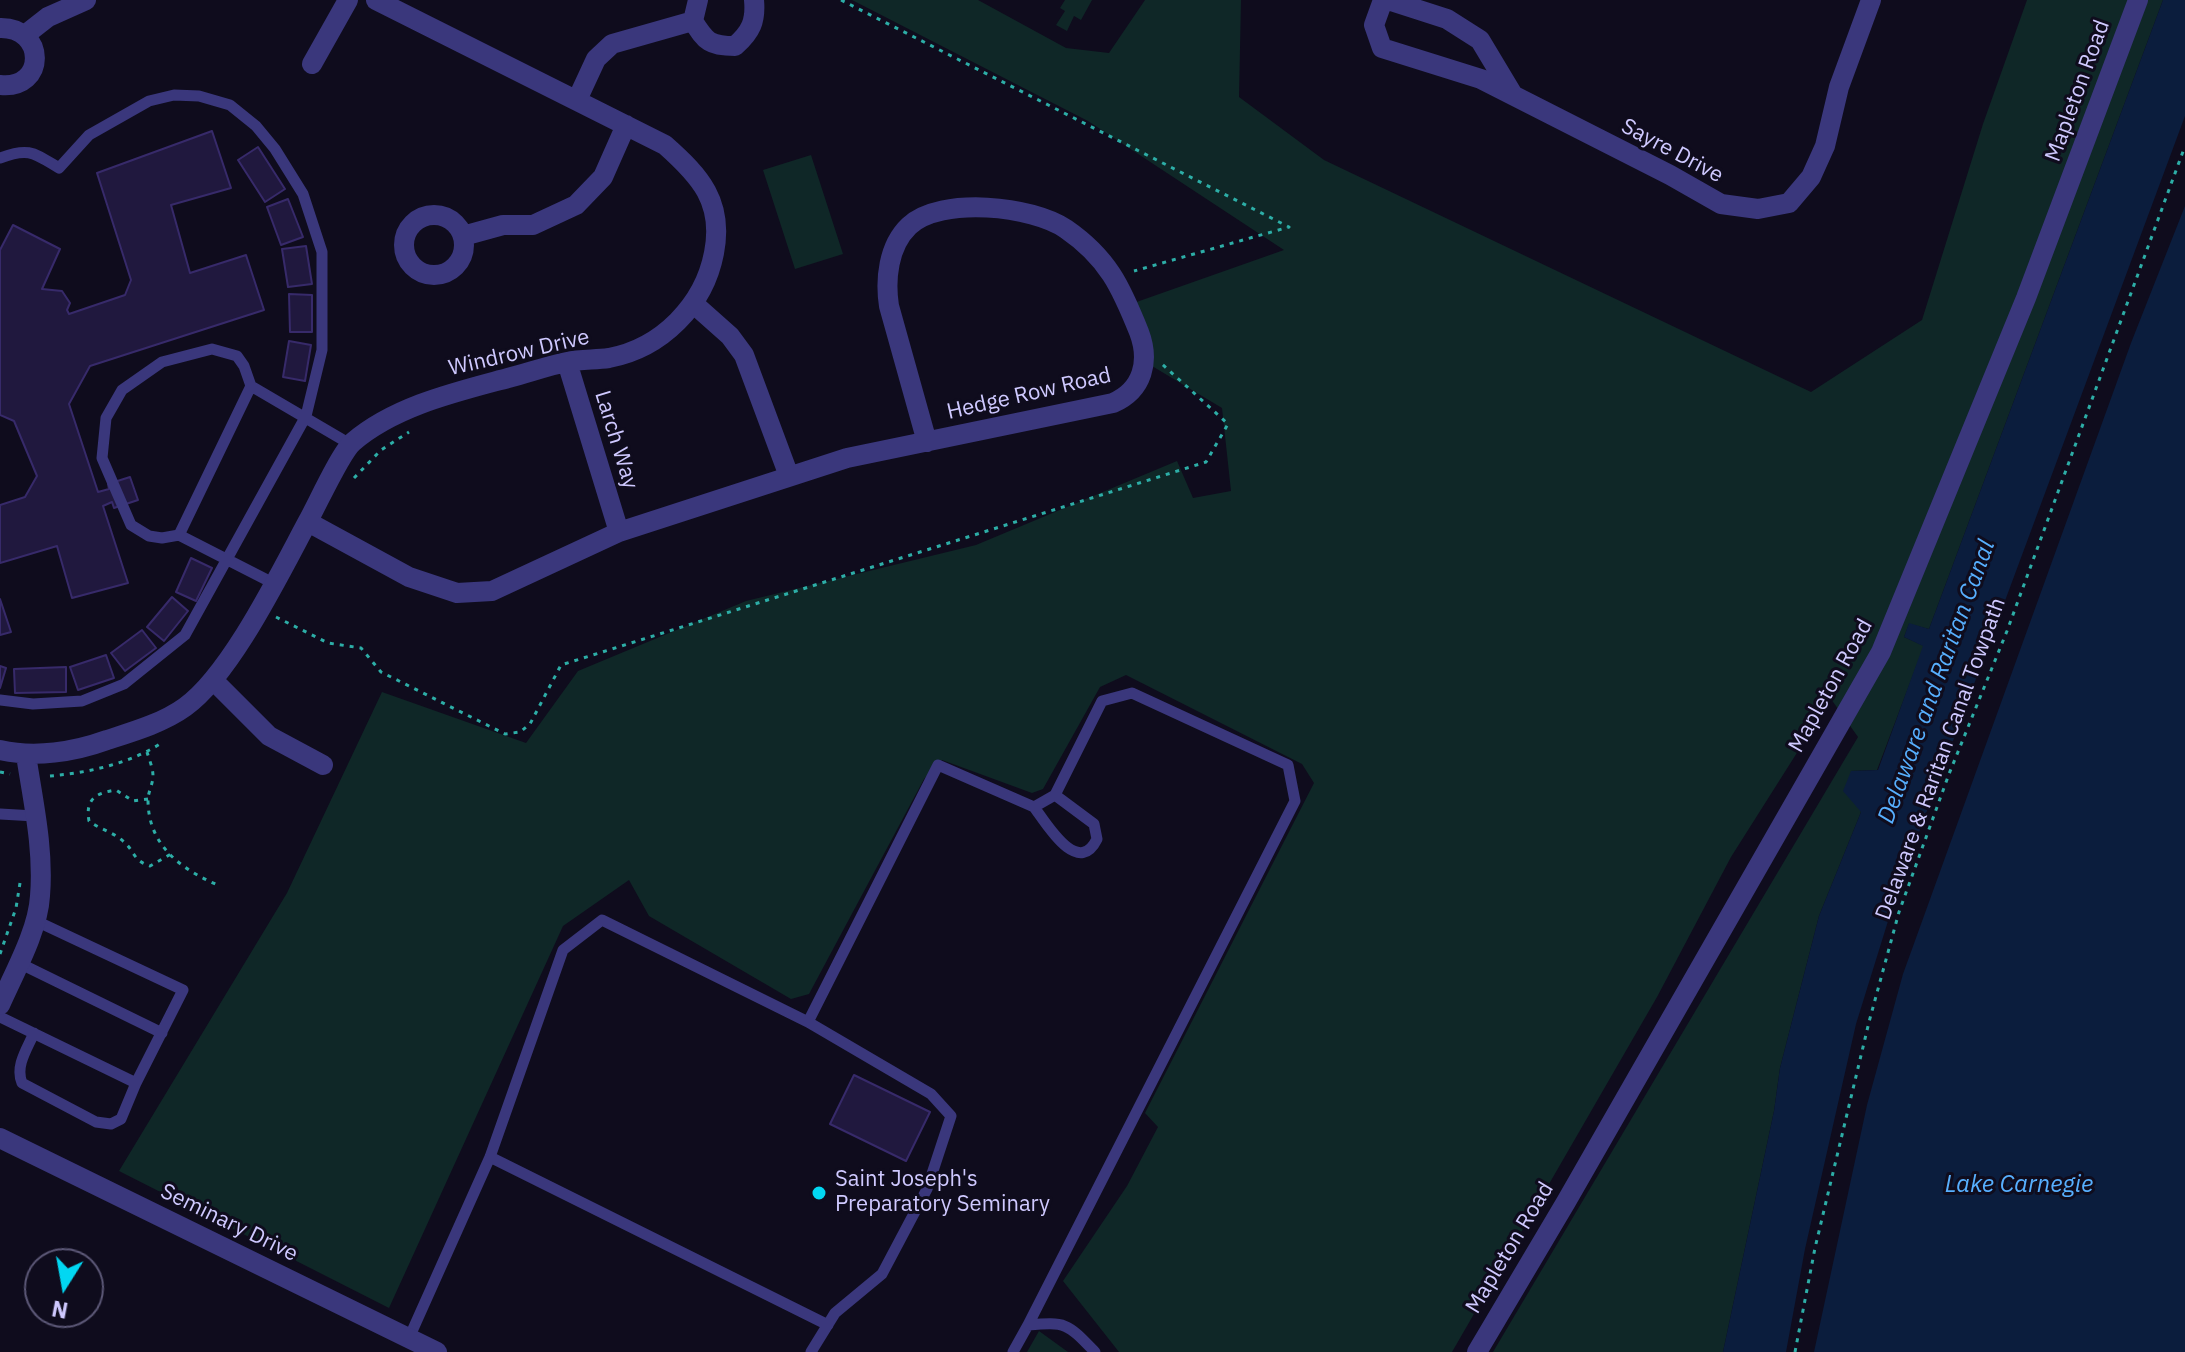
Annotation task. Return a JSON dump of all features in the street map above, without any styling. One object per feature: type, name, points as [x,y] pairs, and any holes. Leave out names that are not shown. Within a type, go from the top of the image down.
[{"type":"street","points":[[25,35],[48,17],[86,0]]},
{"type":"street","points":[[312,64],[348,0]]},
{"type":"street","name":"Windrow Drive","points":[[0,750],[26,755],[88,747],[142,728],[185,708],[213,680],[259,608],[350,444],[390,418],[445,395],[567,362],[610,357],[637,349],[671,328],[694,304],[711,272],[717,240],[714,213],[706,188],[689,166],[665,145],[376,0]]},
{"type":"street","points":[[698,0],[693,21],[705,40],[717,46],[735,46],[746,36],[756,19],[754,0]]},
{"type":"street","name":"Sayre Drive","points":[[1513,95],[1480,40],[1447,19],[1386,0],[1374,25],[1382,48],[1481,79],[1721,204],[1758,209],[1789,203],[1811,177],[1825,146],[1839,87],[1871,0]]},
{"type":"street","name":"Mapleton Road","points":[[1477,1352],[1881,652],[2026,298],[2138,0]]},
{"type":"street","points":[[577,100],[596,59],[612,44],[693,21]]},
{"type":"street","points":[[0,28],[15,29],[25,35],[33,45],[35,55],[31,75],[11,86],[0,85]]},
{"type":"street","points":[[463,236],[503,225],[533,225],[576,205],[603,177],[626,125]]},
{"type":"street","name":"Hedge Row Road","points":[[308,522],[409,577],[457,593],[492,591],[619,532],[847,458],[927,442],[1113,403],[1134,389],[1141,377],[1145,348],[1114,276],[1103,260],[1063,226],[1014,209],[961,208],[937,213],[910,225],[896,245],[885,284],[927,442]]},
{"type":"street","points":[[694,304],[730,336],[744,355],[789,476]]},
{"type":"street","name":"Larch Way","points":[[567,362],[619,532]]},
{"type":"street","points":[[213,680],[269,736],[323,765]]},
{"type":"street","points":[[0,1005],[9,958],[34,920],[41,898],[35,816],[26,755]]},
{"type":"street","name":"Seminary Drive","points":[[0,1138],[437,1352]]},
{"type":"lane","points":[[0,158],[20,151],[36,154],[59,168],[89,135],[149,101],[174,95],[199,96],[230,105],[256,126],[275,149],[303,194],[322,252],[322,350],[306,416],[185,635],[124,684],[82,701],[33,704],[0,700]]},
{"type":"lane","points":[[273,583],[179,535],[162,538],[149,536],[131,525],[102,458],[106,418],[122,390],[162,362],[212,349],[237,356],[251,386],[350,444]]},
{"type":"lane","points":[[179,535],[251,386]]},
{"type":"lane","points":[[1013,1352],[1295,801],[1288,765],[1132,693],[1102,701],[1055,795],[1034,807]]},
{"type":"lane","points":[[808,1022],[938,765],[1034,807],[1065,848],[1080,852],[1089,850],[1097,839],[1094,824],[1055,795]]},
{"type":"lane","points":[[0,814],[35,816]]},
{"type":"lane","points":[[34,920],[183,990],[121,1119],[111,1124],[96,1122],[22,1083],[18,1074],[20,1063],[34,1033]]},
{"type":"lane","points":[[409,1338],[490,1157],[563,950],[602,920],[808,1022],[931,1094],[951,1116],[927,1189],[882,1274],[835,1313],[811,1352]]},
{"type":"lane","points":[[9,958],[162,1033]]},
{"type":"lane","points":[[0,1017],[136,1083]]},
{"type":"lane","points":[[490,1157],[828,1325]]},
{"type":"lane","points":[[1028,1325],[1059,1323],[1078,1334],[1095,1352]]},
{"type":"path","points":[[841,0],[1289,227],[1114,276]]},
{"type":"path","name":"Delaware & Raritan Canal Towpath","points":[[1795,1352],[1815,1248],[1869,1022],[1899,912],[1949,774],[2007,631],[2185,146]]},
{"type":"path","points":[[259,608],[328,643],[361,648],[381,672],[505,734],[520,732],[530,724],[561,665],[1206,462],[1228,424],[1145,348]]},
{"type":"path","points":[[353,479],[381,450],[413,430]]},
{"type":"path","points":[[272,628],[278,618]]},
{"type":"path","points":[[147,752],[153,774],[148,799],[152,827],[171,854],[192,874],[220,886]]},
{"type":"path","points":[[148,799],[133,801],[116,790],[99,792],[92,798],[87,810],[89,821],[126,842],[133,857],[141,863],[150,866],[171,854]]},
{"type":"path","points":[[9,958],[20,877]]},
{"type":"green space","points":[[852,0],[978,0],[1066,48],[1109,53],[1145,0],[1241,0],[1239,97],[1324,160],[1811,392],[1922,320],[1983,124],[2027,0],[2163,0],[1929,629],[1909,624],[1904,637],[1924,646],[1877,770],[1851,771],[1861,812],[1819,916],[1780,1068],[1774,1111],[1723,1352],[1493,1352],[1858,737],[1831,699],[1731,857],[1657,997],[1452,1352],[1119,1352],[1063,1281],[1127,1186],[1158,1127],[1145,1113],[1314,783],[1302,764],[1126,675],[1100,687],[1043,789],[1032,793],[942,760],[924,779],[809,994],[791,999],[649,916],[629,880],[563,926],[389,1308],[119,1171],[287,893],[382,692],[526,743],[578,671],[746,601],[976,545],[1177,461],[1193,498],[1231,491],[1222,408],[1142,360],[1128,305],[1284,250],[1088,121]]},
{"type":"green space","points":[[1065,0],[1092,0],[1081,20],[1074,16],[1067,31],[1056,25],[1065,11],[1060,8]]},
{"type":"green space","points":[[811,155],[843,254],[795,269],[763,170]]},
{"type":"green space","points":[[1039,1331],[1068,1352],[1027,1352]]},
{"type":"water","name":"Delaware and Raritan Canal","points":[[2163,0],[2185,0],[2185,116],[1898,889],[1856,1024],[1805,1249],[1786,1352],[1723,1352],[1774,1111],[1780,1068],[1819,916],[1861,812],[1843,791],[1851,771],[1878,770],[1923,646],[1904,637],[1909,623],[1929,629]]},
{"type":"water","name":"Lake Carnegie","points":[[2185,206],[2185,1352],[1814,1352],[1867,1105],[1903,974],[2131,343]]},
{"type":"building","points":[[212,131],[231,188],[171,205],[190,273],[246,255],[264,310],[90,366],[69,404],[98,492],[109,489],[108,484],[130,477],[138,500],[114,508],[112,502],[103,506],[128,583],[72,598],[57,546],[0,563],[0,505],[25,497],[37,476],[14,421],[0,415],[0,250],[13,225],[60,249],[42,289],[62,291],[70,303],[69,314],[125,295],[131,280],[97,173]]},
{"type":"building","points":[[258,147],[285,189],[265,202],[238,160]]},
{"type":"building","points":[[288,199],[303,237],[281,245],[267,207]]},
{"type":"building","points":[[306,246],[312,284],[288,287],[282,249]]},
{"type":"building","points":[[289,294],[312,295],[312,332],[290,332]]},
{"type":"building","points":[[289,341],[311,345],[305,381],[283,377]]},
{"type":"building","points":[[191,558],[212,568],[196,601],[176,592]]},
{"type":"building","points":[[172,597],[188,611],[164,641],[147,627]]},
{"type":"building","points":[[0,599],[11,632],[0,635]]},
{"type":"building","points":[[142,630],[156,648],[125,671],[111,653]]},
{"type":"building","points":[[106,655],[114,678],[78,690],[70,667]]},
{"type":"building","points":[[0,666],[6,668],[0,688]]},
{"type":"building","points":[[66,667],[66,692],[15,693],[14,669]]},
{"type":"building","points":[[854,1075],[930,1112],[906,1161],[830,1124]]},
{"type":"place","name":"Saint Joseph's Preparatory Seminary","points":[[819,1193]]}]
